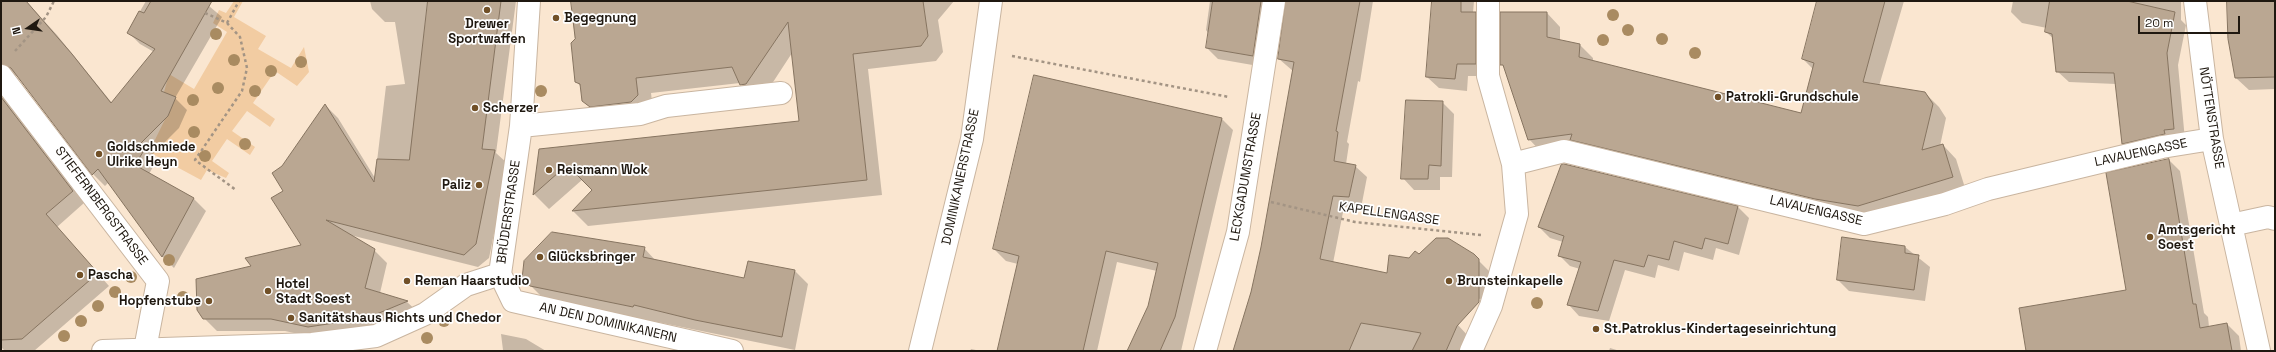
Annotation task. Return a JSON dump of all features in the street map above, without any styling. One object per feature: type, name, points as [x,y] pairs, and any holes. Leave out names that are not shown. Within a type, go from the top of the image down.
[{"type":"street","name":"BRÜDERSTRASSE","points":[[103,351],[312,344],[376,336],[425,314],[466,285],[500,274],[521,126],[529,1]]},
{"type":"street","name":"DOMINIKANERSTRASSE","points":[[920,351],[972,139],[991,1]]},
{"type":"street","name":"LECKGADUMSTRASSE","points":[[1205,351],[1238,232],[1274,1]]},
{"type":"street","points":[[1471,351],[1491,306],[1517,214],[1513,164],[1488,76],[1488,1]]},
{"type":"street","name":"NÖTTENSTRASSE","points":[[2195,1],[2212,139],[2259,351]]},
{"type":"street","name":"STIEFERNBERGSTRASSE","points":[[1,76],[158,282],[145,349]]},
{"type":"street","points":[[521,126],[640,114],[666,106],[781,93]]},
{"type":"street","name":"LAVAUENGASSE","points":[[1513,164],[1564,151],[1864,224],[1945,204],[1995,187],[2162,147],[2212,139]]},
{"type":"street","points":[[2232,225],[2268,217],[2275,219]]},
{"type":"street","name":"AN DEN DOMINIKANERN","points":[[500,274],[513,301],[732,351]]},
{"type":"path","points":[[12,54],[46,17],[54,1]]},
{"type":"path","points":[[227,23],[239,1]]},
{"type":"path","points":[[206,13],[227,23],[240,36],[247,68],[242,91],[195,160],[236,190]]},
{"type":"path","points":[[984,50],[1259,102]]},
{"type":"path","name":"KAPELLENGASSE","points":[[1244,195],[1355,222],[1482,235],[1509,241]]},
{"type":"shaded area","points":[[234,1],[243,1],[234,17],[266,36],[258,49],[291,68],[304,47],[309,72],[297,86],[275,71],[253,103],[275,119],[270,127],[247,111],[232,131],[255,147],[250,155],[227,139],[212,161],[229,173],[226,178],[207,170],[201,180],[149,152],[171,107],[164,92],[169,74],[194,89],[227,32],[213,23],[219,10],[226,13]]},
{"type":"building","points":[[1,1],[26,1],[72,54],[111,103],[155,49],[127,33],[139,11],[144,13],[151,1],[212,1],[161,91],[176,97],[168,116],[136,148],[143,152],[135,165],[194,198],[162,257],[98,169],[92,175],[11,68],[1,64]]},
{"type":"building","points":[[428,1],[501,1],[482,149],[495,150],[476,244],[464,255],[326,220],[375,249],[365,288],[408,301],[367,318],[308,327],[271,319],[203,319],[197,310],[196,279],[251,266],[245,258],[301,245],[271,198],[283,191],[272,173],[282,166],[325,104],[374,182],[377,159],[409,160]]},
{"type":"building","points":[[571,1],[923,1],[928,36],[921,46],[853,54],[867,180],[572,211],[592,190],[567,165],[533,195],[539,149],[799,121],[788,22],[746,84],[740,85],[732,67],[636,78],[638,95],[631,102],[590,107],[582,101],[580,84],[575,82],[571,43],[575,39]]},
{"type":"building","points":[[1213,1],[1261,1],[1253,56],[1206,48]]},
{"type":"building","points":[[1286,1],[1360,1],[1336,131],[1338,132],[1334,161],[1356,165],[1349,197],[1333,196],[1320,259],[1387,273],[1389,255],[1409,258],[1415,251],[1419,254],[1436,238],[1448,238],[1474,254],[1479,259],[1479,302],[1457,326],[1446,351],[1412,351],[1421,333],[1361,323],[1349,351],[1233,351],[1251,292],[1261,247],[1294,62],[1278,59]]},
{"type":"building","points":[[1432,1],[1461,1],[1461,12],[1476,12],[1476,64],[1457,64],[1455,79],[1426,77]]},
{"type":"building","points":[[1817,1],[1885,1],[1863,82],[1925,92],[1933,104],[1922,150],[1943,144],[1953,177],[1858,206],[1815,199],[1570,140],[1572,134],[1528,140],[1503,65],[1500,65],[1500,12],[1547,12],[1547,37],[1580,44],[1579,57],[1801,113],[1814,63],[1802,59]]},
{"type":"building","points":[[2050,1],[2127,1],[2175,12],[2167,53],[2174,129],[2164,130],[2165,134],[2122,144],[2114,73],[2056,72],[2052,34],[2045,32]]},
{"type":"building","points":[[2227,1],[2275,1],[2275,77],[2235,78],[2228,39]]},
{"type":"building","points":[[1034,75],[1222,118],[1175,317],[1160,351],[1127,351],[1148,306],[1158,263],[1106,251],[1083,351],[997,351],[1019,256],[993,249]]},
{"type":"building","points":[[1,97],[73,191],[46,214],[98,273],[22,339],[1,340]]},
{"type":"building","points":[[1406,100],[1443,101],[1441,166],[1429,165],[1428,179],[1401,179]]},
{"type":"building","name":"Amtsgericht Soest","points":[[2169,159],[2193,304],[2196,304],[2200,328],[2227,323],[2232,351],[2026,351],[2019,308],[2126,290],[2106,173]]},
{"type":"building","points":[[1564,164],[1738,206],[1728,244],[1705,238],[1702,249],[1674,241],[1669,260],[1648,255],[1644,267],[1614,260],[1598,311],[1567,305],[1581,262],[1558,256],[1564,236],[1538,227],[1561,165]]},
{"type":"building","points":[[552,232],[645,247],[643,257],[744,278],[748,261],[795,270],[782,337],[695,320],[634,305],[633,307],[530,286],[522,279],[524,261]]},
{"type":"building","points":[[1842,237],[1905,246],[1905,253],[1919,255],[1914,290],[1837,280]]},
{"type":"place","name":"Drewer Sportwaffen","points":[[487,10]]},
{"type":"place","name":"Begegnung","points":[[556,18]]},
{"type":"place","name":"Patrokli-Grundschule","points":[[1718,97]]},
{"type":"place","name":"Scherzer","points":[[475,108]]},
{"type":"place","name":"Goldschmiede Ulrike Heyn","points":[[99,154]]},
{"type":"place","name":"Reismann Wok","points":[[549,170]]},
{"type":"place","name":"Paliz","points":[[479,185]]},
{"type":"place","name":"Amtsgericht Soest","points":[[2150,237]]},
{"type":"place","name":"Glücksbringer","points":[[540,257]]},
{"type":"place","name":"Pascha","points":[[80,275]]},
{"type":"place","name":"Reman Haarstudio","points":[[407,281]]},
{"type":"place","name":"Brunsteinkapelle","points":[[1449,281]]},
{"type":"place","name":"Hotel Stadt Soest","points":[[268,291]]},
{"type":"place","name":"Hopfenstube","points":[[209,301]]},
{"type":"place","name":"Sanitätshaus Richts und Chedor","points":[[291,318]]},
{"type":"place","name":"St.Patroklus-Kindertageseinrichtung","points":[[1596,329]]}]
